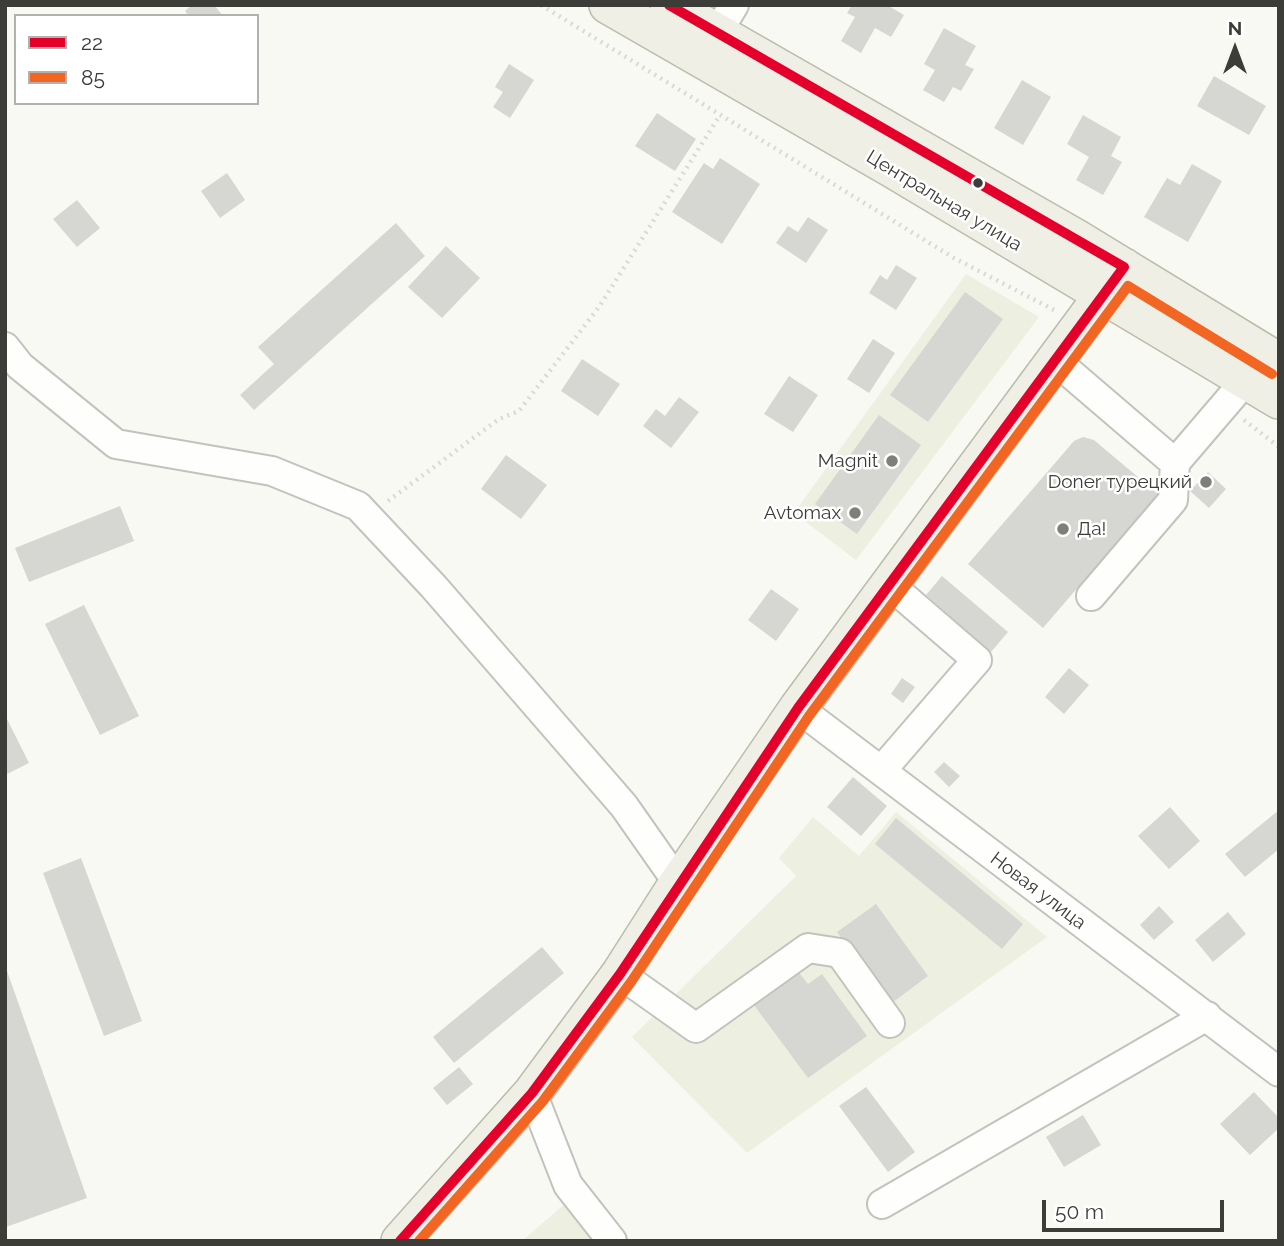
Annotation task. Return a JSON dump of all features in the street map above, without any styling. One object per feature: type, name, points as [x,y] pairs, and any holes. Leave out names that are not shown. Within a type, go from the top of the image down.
[{"type":"main road","name":"Центральная улица","points":[[608,5],[1114,281],[1279,362]]},
{"type":"main road","name":"Центральная улица","points":[[669,5],[725,19],[1114,281],[1236,392],[1279,400]]},
{"type":"main road","points":[[400,1241],[532,1093],[620,974],[678,883],[798,708],[1114,281]]},
{"type":"street","points":[[5,347],[20,366],[116,444],[272,471],[358,506],[434,587],[624,806],[678,883]]},
{"type":"street","points":[[1056,361],[1175,463]]},
{"type":"street","points":[[1091,596],[1173,500],[1175,463],[1236,392]]},
{"type":"street","points":[[881,772],[977,660],[890,585]]},
{"type":"street","name":"Новая улица","points":[[798,708],[1279,1072]]},
{"type":"street","points":[[620,974],[696,1028],[808,948],[840,953],[890,1023]]},
{"type":"street","points":[[883,1204],[1207,1016]]},
{"type":"street","points":[[532,1093],[568,1185],[612,1241]]},
{"type":"path","points":[[541,5],[954,258],[1083,325]]},
{"type":"path","points":[[368,516],[499,419],[519,411],[599,307],[720,115]]},
{"type":"path","points":[[1236,392],[1267,441],[1279,447]]},
{"type":"shaded area","points":[[966,274],[1039,317],[856,560],[794,513]]},
{"type":"shaded area","points":[[896,812],[1047,937],[747,1153],[632,1037],[796,876],[779,858],[813,817],[859,856]]},
{"type":"shaded area","points":[[567,1202],[595,1241],[522,1241]]},
{"type":"building","points":[[192,5],[214,5],[221,14],[187,14],[185,11]]},
{"type":"building","points":[[852,5],[887,5],[904,15],[891,37],[875,28],[861,53],[841,41],[855,17],[847,13]]},
{"type":"building","points":[[944,28],[976,46],[965,65],[974,69],[961,91],[953,87],[944,102],[923,90],[935,70],[924,64]]},
{"type":"building","points":[[509,64],[534,80],[510,118],[493,107],[503,92],[495,87]]},
{"type":"building","points":[[1214,76],[1266,106],[1249,135],[1197,106]]},
{"type":"building","points":[[1022,80],[1051,97],[1023,145],[994,128]]},
{"type":"building","points":[[657,113],[696,139],[675,171],[635,146]]},
{"type":"building","points":[[1083,115],[1121,137],[1111,156],[1122,162],[1103,195],[1076,180],[1089,157],[1067,144]]},
{"type":"building","points":[[720,158],[760,184],[722,244],[672,212],[704,163],[713,169]]},
{"type":"building","points":[[1192,164],[1222,181],[1188,242],[1144,217],[1167,178],[1180,185]]},
{"type":"building","points":[[227,173],[245,200],[220,218],[201,191]]},
{"type":"building","points":[[77,200],[100,228],[77,247],[53,219]]},
{"type":"building","points":[[808,217],[828,230],[806,263],[776,243],[788,226],[798,232]]},
{"type":"building","points":[[396,223],[425,256],[254,410],[240,395],[274,364],[258,347]]},
{"type":"building","points":[[446,246],[480,278],[442,318],[408,287]]},
{"type":"building","points":[[896,265],[917,278],[896,310],[869,293],[880,275],[887,280]]},
{"type":"building","points":[[965,292],[1003,319],[928,422],[890,395]]},
{"type":"building","points":[[873,339],[895,353],[869,393],[847,379]]},
{"type":"building","points":[[582,359],[620,384],[598,416],[561,391]]},
{"type":"building","points":[[789,376],[818,395],[793,432],[764,414]]},
{"type":"building","points":[[679,397],[699,412],[671,448],[643,426],[656,409],[665,416]]},
{"type":"building","points":[[879,415],[921,445],[857,534],[815,504]]},
{"type":"building","name":"Да!","points":[[1083,437],[1094,440],[1158,494],[1043,628],[968,564],[1074,441]]},
{"type":"building","points":[[506,455],[547,485],[521,519],[481,489]]},
{"type":"building","points":[[1208,472],[1226,489],[1209,508],[1190,491]]},
{"type":"building","points":[[120,506],[134,541],[29,582],[15,548]]},
{"type":"building","points":[[942,576],[1008,632],[991,652],[926,595]]},
{"type":"building","points":[[771,589],[799,609],[776,641],[748,620]]},
{"type":"building","points":[[84,605],[139,716],[100,735],[45,624]]},
{"type":"building","points":[[1069,668],[1089,685],[1064,714],[1045,697]]},
{"type":"building","points":[[902,678],[915,687],[903,703],[891,694]]},
{"type":"building","points":[[5,715],[29,763],[5,775]]},
{"type":"building","points":[[944,762],[960,776],[949,787],[934,772]]},
{"type":"building","points":[[853,777],[887,806],[861,836],[827,807]]},
{"type":"building","points":[[1170,807],[1200,841],[1169,869],[1138,836]]},
{"type":"building","points":[[1279,810],[1279,849],[1245,877],[1225,854]]},
{"type":"building","points":[[896,818],[1023,924],[1002,949],[875,844]]},
{"type":"building","points":[[81,858],[142,1021],[104,1036],[43,873]]},
{"type":"building","points":[[876,904],[928,976],[889,1005],[837,932]]},
{"type":"building","points":[[1159,906],[1174,922],[1154,940],[1140,925]]},
{"type":"building","points":[[1228,912],[1246,934],[1213,962],[1195,940]]},
{"type":"building","points":[[542,947],[564,973],[454,1063],[433,1037]]},
{"type":"building","points":[[6,968],[87,1198],[6,1227],[5,1223]]},
{"type":"building","points":[[796,969],[808,984],[822,974],[867,1036],[808,1078],[751,1001]]},
{"type":"building","points":[[459,1067],[473,1084],[447,1105],[433,1088]]},
{"type":"building","points":[[866,1087],[915,1152],[888,1172],[839,1106]]},
{"type":"building","points":[[1254,1092],[1279,1118],[1279,1128],[1250,1155],[1220,1124]]},
{"type":"building","points":[[1083,1115],[1101,1145],[1064,1167],[1046,1137]]},
{"type":"transit line","name":"22","points":[[400,1241],[532,1093],[620,974],[798,708],[1124,267],[669,5]]},
{"type":"transit line","name":"85","points":[[419,1241],[543,1101],[631,982],[809,716],[1128,286],[1272,374]]},
{"type":"place","name":"Magnit","points":[[892,461]]},
{"type":"place","name":"Doner турецкий","points":[[1206,482]]},
{"type":"place","name":"Avtomax","points":[[855,513]]},
{"type":"place","name":"Да!","points":[[1063,529]]}]
